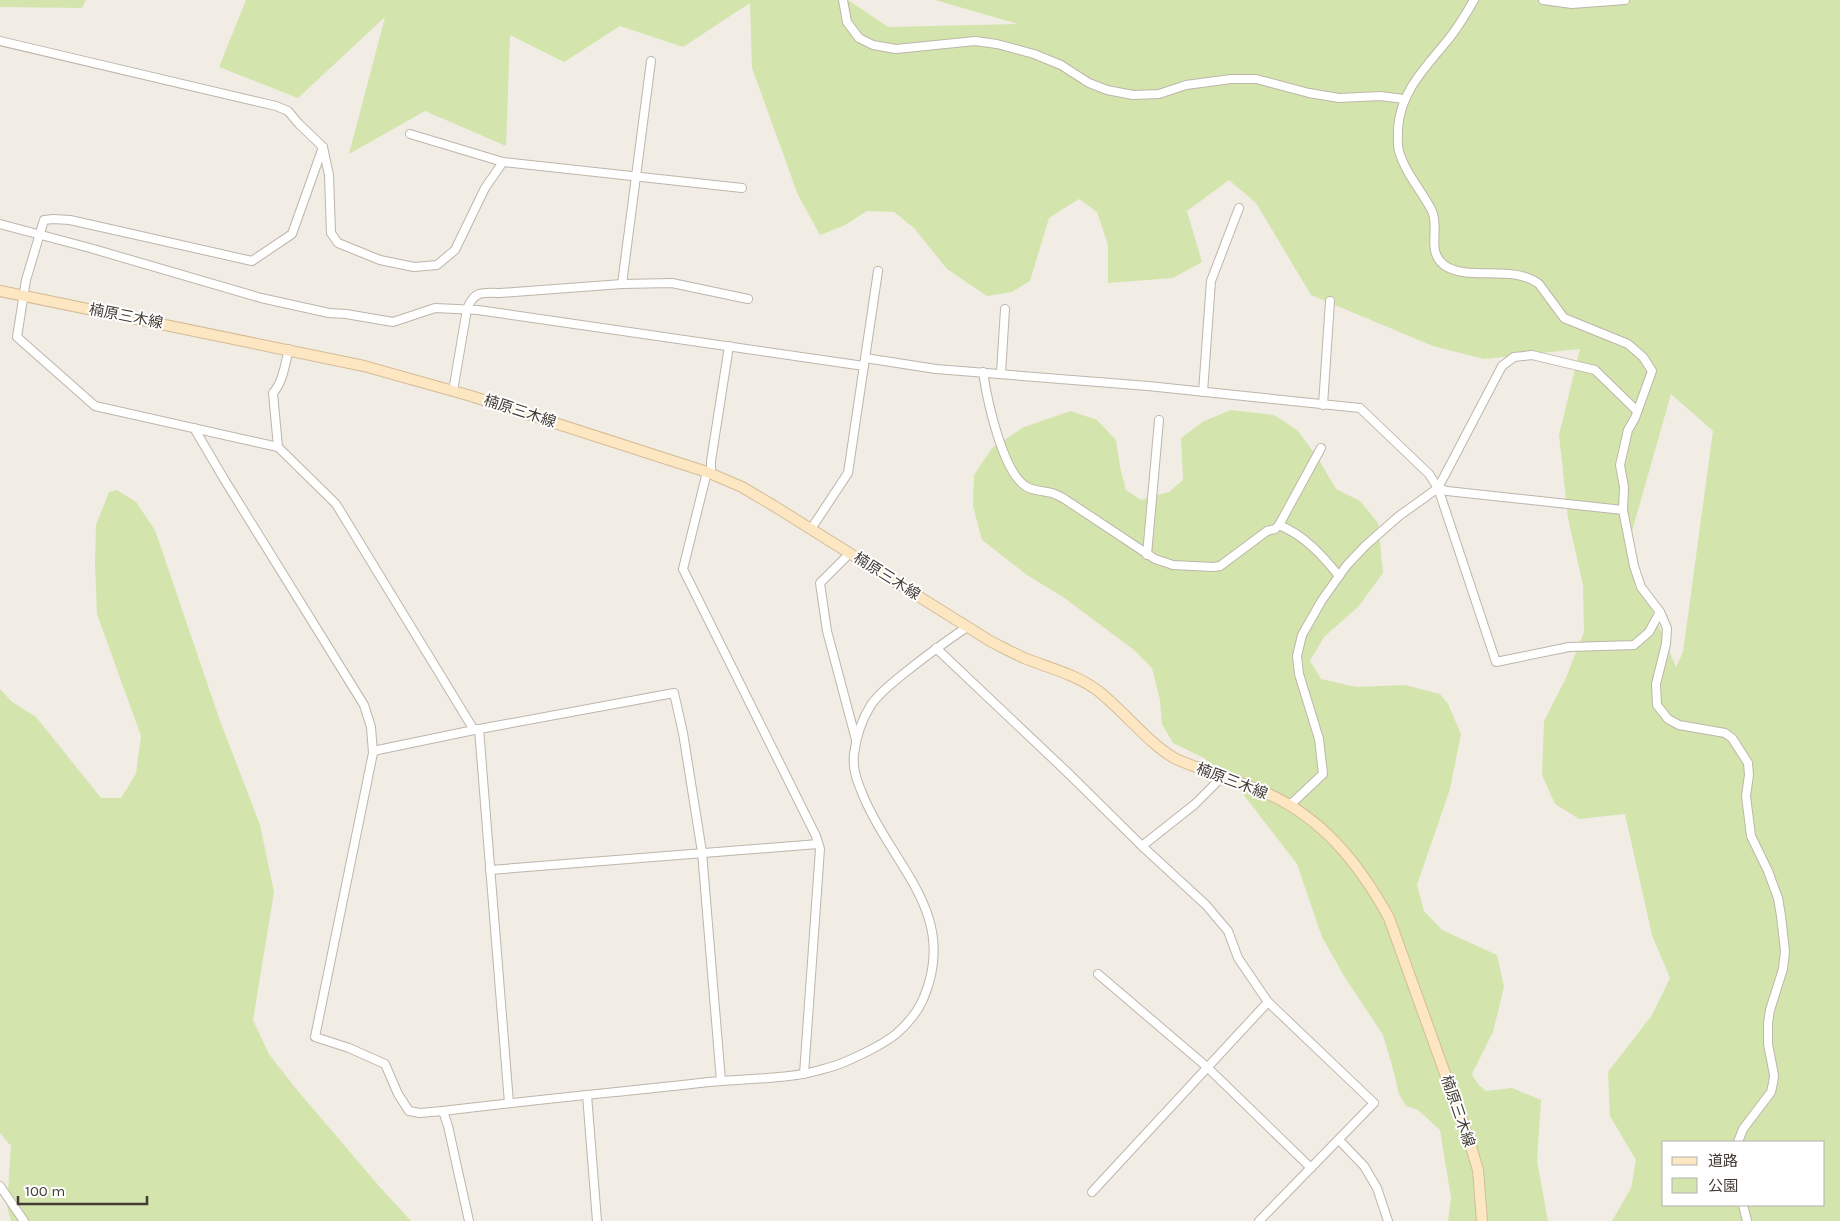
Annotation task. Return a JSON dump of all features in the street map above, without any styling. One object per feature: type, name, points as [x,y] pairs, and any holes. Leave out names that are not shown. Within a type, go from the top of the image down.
[{"type":"main road","name":"楠原三木線","points":[[0,291],[289,349],[364,366],[453,391],[709,473],[742,487],[990,641],[1023,658],[1084,681],[1112,703],[1158,747],[1176,759],[1261,791],[1290,805],[1324,831],[1359,868],[1389,918],[1469,1140],[1478,1170],[1482,1221]]},
{"type":"street","points":[[843,0],[847,22],[859,38],[873,45],[896,49],[975,41],[998,44],[1034,54],[1060,65],[1089,83],[1124,94],[1159,94],[1186,85],[1231,79],[1256,79],[1309,93],[1339,98],[1380,96],[1404,100]]},
{"type":"street","points":[[1474,0],[1448,41],[1428,61],[1413,83],[1404,100],[1398,122],[1397,144],[1407,168],[1433,214],[1436,256],[1443,264],[1455,271],[1491,272],[1516,275],[1534,280],[1564,318],[1628,344],[1643,357],[1652,371],[1628,430],[1620,465],[1624,487],[1623,510],[1634,566],[1641,587],[1660,612],[1667,628],[1666,644],[1656,684],[1657,705],[1668,719],[1679,725],[1725,733],[1732,738],[1748,763],[1749,775],[1746,796],[1752,836],[1778,898],[1785,951],[1784,969],[1770,1010],[1768,1023],[1768,1044],[1774,1075],[1771,1092],[1743,1128],[1738,1141]]},
{"type":"street","points":[[1543,0],[1572,4],[1625,0]]},
{"type":"street","points":[[0,41],[276,106],[288,111],[322,147],[329,175],[331,233],[338,243],[351,250],[380,260],[414,267],[437,265],[455,250],[485,188],[503,162]]},
{"type":"street","points":[[622,284],[651,62]]},
{"type":"street","points":[[410,134],[503,162],[742,188]]},
{"type":"street","points":[[322,147],[292,234],[252,261],[70,220],[53,218],[44,220],[23,296],[17,337],[94,406],[278,447],[336,504],[476,730],[490,870],[509,1103]]},
{"type":"street","points":[[1203,392],[1212,281],[1239,208]]},
{"type":"street","points":[[0,224],[261,298],[329,313],[393,322],[435,308],[467,310],[729,346],[865,362],[1001,373],[1360,408],[1429,474],[1438,488],[1496,662],[1570,647],[1634,645],[1649,632],[1660,612]]},
{"type":"street","points":[[811,529],[848,473],[878,271]]},
{"type":"street","points":[[453,391],[467,310],[471,299],[481,292],[500,293],[622,284],[672,283],[748,299]]},
{"type":"street","points":[[1323,405],[1330,301]]},
{"type":"street","points":[[1001,373],[1005,309]]},
{"type":"street","points":[[729,346],[709,473],[683,569],[816,836],[820,849],[804,1074]]},
{"type":"street","points":[[278,447],[273,393],[283,373],[289,349]]},
{"type":"street","points":[[1290,805],[1323,774],[1319,739],[1299,674],[1297,656],[1302,635],[1322,600],[1339,576],[1366,545],[1399,516],[1438,488],[1502,366],[1514,357],[1532,355],[1595,370],[1637,410]]},
{"type":"street","points":[[982,372],[986,395],[1001,448],[1008,463],[1022,483],[1029,488],[1053,493],[1066,500],[1147,555],[1173,566],[1220,566],[1267,531],[1275,529],[1279,525],[1321,448]]},
{"type":"street","points":[[1147,555],[1160,420]]},
{"type":"street","points":[[194,428],[364,705],[371,728],[372,751],[314,1037],[349,1048],[385,1064],[398,1094],[408,1111],[420,1113],[443,1111],[804,1074],[829,1068],[871,1049],[896,1034],[922,1004],[932,979],[935,961],[935,942],[923,904],[911,878],[872,814],[855,777],[854,752],[861,725],[880,694],[936,648],[967,627]]},
{"type":"street","points":[[1438,488],[1623,510]]},
{"type":"street","points":[[1279,525],[1293,531],[1320,554],[1339,576]]},
{"type":"street","points":[[850,553],[820,583],[827,631],[857,742]]},
{"type":"street","points":[[936,648],[1216,916],[1228,931],[1238,958],[1268,1002],[1374,1103],[1259,1221]]},
{"type":"street","points":[[372,751],[674,693],[683,733],[702,852],[721,1081]]},
{"type":"street","points":[[1142,846],[1195,804],[1222,777]]},
{"type":"street","points":[[490,870],[818,844]]},
{"type":"street","points":[[1098,974],[1207,1067],[1311,1168]]},
{"type":"street","points":[[1092,1192],[1268,1002]]},
{"type":"street","points":[[587,1095],[597,1221]]},
{"type":"street","points":[[443,1111],[469,1221]]},
{"type":"street","points":[[1339,1140],[1364,1166],[1377,1188],[1388,1221]]},
{"type":"street","points":[[0,1186],[24,1221]]},
{"type":"street","points":[[1743,1206],[1747,1221]]},
{"type":"green space","points":[[0,0],[86,0],[82,8],[0,7]]},
{"type":"green space","points":[[246,0],[848,0],[888,27],[1018,24],[935,0],[1840,0],[1840,1221],[1612,1221],[1631,1188],[1636,1160],[1610,1116],[1608,1072],[1652,1015],[1670,978],[1652,935],[1625,814],[1579,819],[1555,804],[1542,775],[1544,721],[1565,680],[1584,632],[1583,585],[1568,518],[1559,435],[1580,349],[1484,359],[1433,346],[1311,295],[1256,203],[1229,180],[1187,211],[1202,262],[1173,278],[1108,283],[1108,245],[1097,212],[1079,199],[1049,218],[1030,281],[1012,292],[987,296],[947,269],[914,228],[894,212],[867,211],[845,225],[820,235],[798,195],[752,68],[750,3],[683,47],[620,26],[564,62],[510,35],[506,146],[425,111],[349,154],[385,17],[298,98],[219,67]],"holes":[[[1671,394],[1713,431],[1683,652],[1676,667],[1627,549]]]},
{"type":"green space","points":[[1231,410],[1274,415],[1297,430],[1316,455],[1336,489],[1360,501],[1378,523],[1383,573],[1358,607],[1324,637],[1310,661],[1321,679],[1356,687],[1405,685],[1440,694],[1448,704],[1461,734],[1450,789],[1417,885],[1424,911],[1442,930],[1497,955],[1504,987],[1493,1032],[1472,1074],[1478,1084],[1486,1091],[1512,1088],[1541,1100],[1537,1161],[1548,1221],[1448,1221],[1451,1198],[1440,1130],[1418,1110],[1406,1106],[1399,1094],[1383,1035],[1344,976],[1322,937],[1297,864],[1236,785],[1204,758],[1173,743],[1162,724],[1160,700],[1152,668],[1134,650],[1063,597],[1027,575],[982,540],[973,506],[974,475],[992,448],[1024,427],[1071,411],[1097,420],[1116,440],[1126,490],[1141,500],[1169,492],[1183,480],[1181,438],[1204,421]]},
{"type":"green space","points":[[117,490],[136,502],[155,530],[219,718],[260,825],[274,892],[253,1020],[269,1054],[297,1090],[411,1221],[11,1221],[7,1207],[11,1146],[0,1133],[0,689],[12,702],[36,717],[101,798],[121,798],[136,774],[141,736],[97,614],[95,564],[96,525],[109,492]]}]
